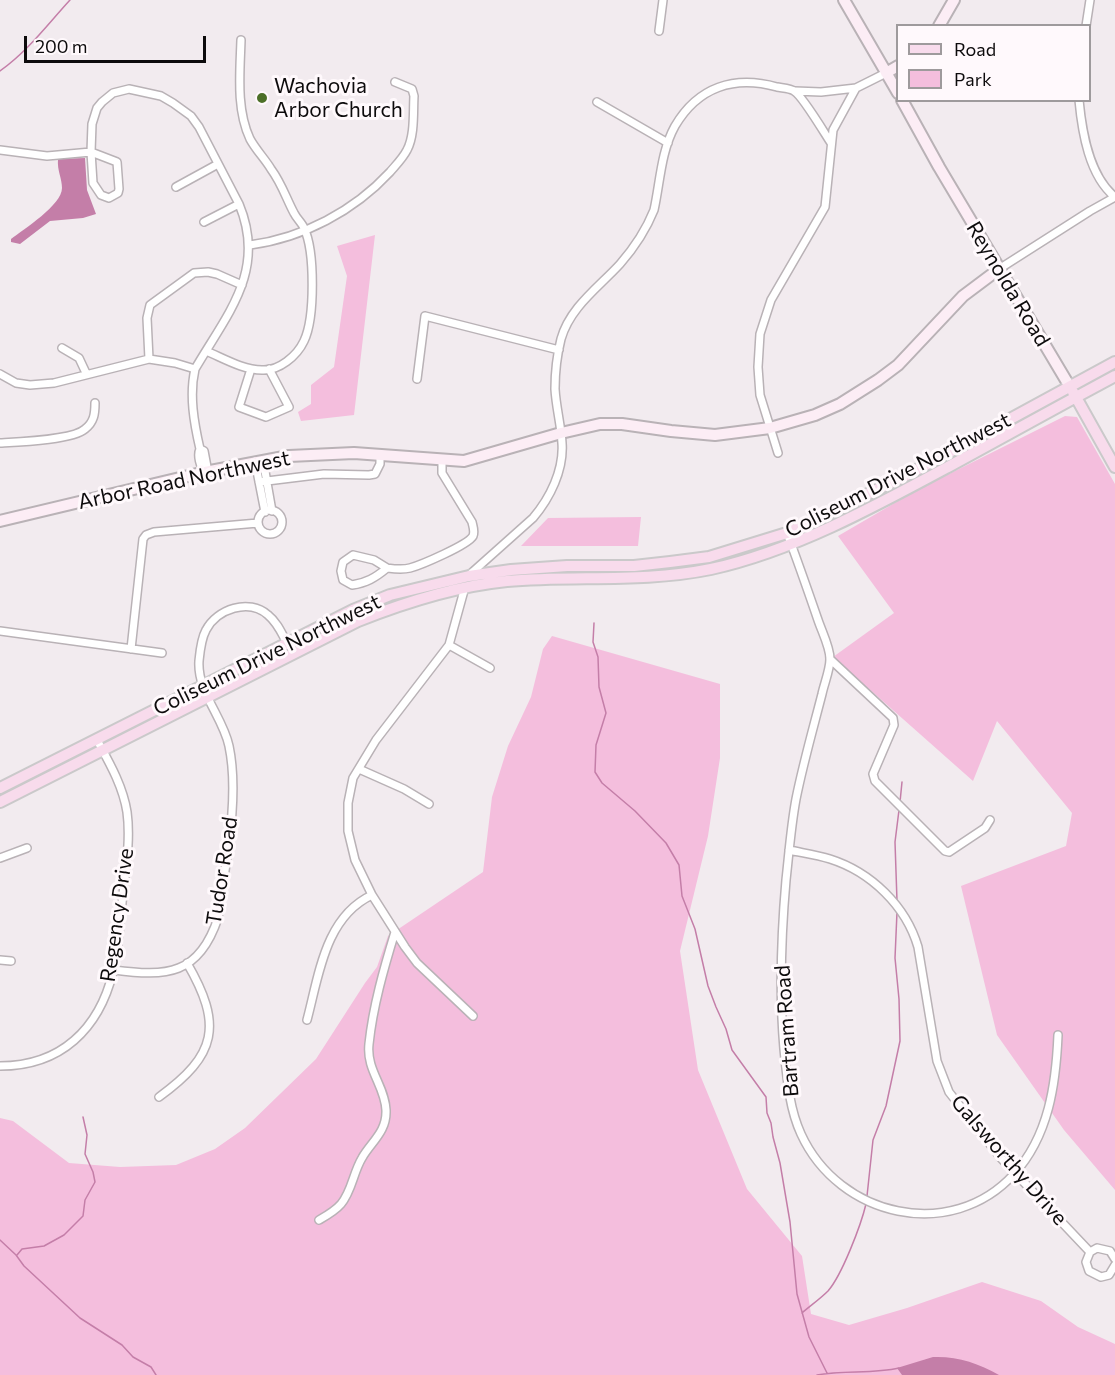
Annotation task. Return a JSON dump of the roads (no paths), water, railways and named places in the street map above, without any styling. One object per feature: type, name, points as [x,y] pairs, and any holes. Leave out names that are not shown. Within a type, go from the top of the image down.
[{"type":"main road","name":"Coliseum Drive Northwest","points":[[0,802],[203,686],[353,610],[390,595],[469,576],[512,570],[567,566],[634,566],[709,557],[787,533],[909,474],[1115,362]]},
{"type":"main road","name":"Coliseum Drive Northwest","points":[[0,788],[208,697],[358,621],[394,607],[465,588],[506,581],[634,578],[711,569],[792,544],[840,523],[915,485],[1115,376]]},
{"type":"main road","name":"Reynolda Road","points":[[1070,387],[1115,467]]},
{"type":"street","points":[[660,31],[663,0]]},
{"type":"street","points":[[844,0],[896,91]]},
{"type":"street","points":[[940,24],[954,0]]},
{"type":"street","points":[[1086,24],[1090,0]]},
{"type":"street","points":[[206,351],[251,369],[269,369],[282,365],[290,359],[303,344],[307,334],[312,281],[311,255],[305,230],[294,213],[281,184],[250,139],[243,116],[241,98],[241,40]]},
{"type":"street","points":[[473,1016],[417,963],[372,895],[355,860],[348,831],[348,803],[353,778],[376,740],[449,645],[469,576],[540,510],[557,475],[562,451],[555,388],[562,336],[585,298],[622,262],[650,220],[668,143],[682,116],[706,93],[722,85],[746,81],[762,82],[795,91],[821,92],[856,88],[896,67]]},
{"type":"street","points":[[250,245],[285,238],[323,222],[356,202],[385,177],[407,151],[412,133],[414,96],[412,89],[395,82]]},
{"type":"street","points":[[778,453],[759,381],[762,323],[781,282],[825,207],[830,177],[831,143],[837,123],[856,88]]},
{"type":"street","points":[[0,150],[47,156],[91,152],[117,162],[119,189],[114,196],[105,197],[95,188],[91,152],[92,124],[97,108],[108,96],[129,89],[161,96],[183,109],[199,127],[245,217],[250,245],[248,268],[242,285],[195,369],[193,378],[193,414],[200,448],[198,452],[201,469],[205,472]]},
{"type":"street","points":[[795,91],[818,121],[831,143]]},
{"type":"street","points":[[597,102],[668,143]]},
{"type":"street","name":"Reynolda Road","points":[[903,102],[1070,387]]},
{"type":"street","points":[[1079,102],[1082,127],[1093,164],[1106,189],[1115,197]]},
{"type":"street","points":[[176,187],[218,164]]},
{"type":"street","name":"Arbor Road Northwest","points":[[0,521],[259,461],[321,454],[380,455],[464,461],[561,433],[611,423],[715,435],[770,428],[815,416],[840,404],[878,380],[905,358],[963,296],[999,269],[1115,197]]},
{"type":"street","points":[[204,222],[239,204]]},
{"type":"street","points":[[149,359],[147,318],[150,305],[194,273],[217,274],[242,285]]},
{"type":"street","points":[[417,379],[425,316],[559,350]]},
{"type":"street","points":[[62,348],[79,358],[86,373]]},
{"type":"street","points":[[0,374],[16,383],[30,386],[54,383],[86,373],[149,359],[195,369]]},
{"type":"street","points":[[251,369],[239,407],[266,417],[289,407],[269,369]]},
{"type":"street","points":[[0,443],[46,439],[81,432],[94,418],[95,403]]},
{"type":"street","points":[[263,481],[298,475],[375,474],[380,464],[380,455]]},
{"type":"street","points":[[387,568],[363,584],[352,585],[343,580],[341,571],[343,562],[353,555],[374,560],[387,568],[402,569],[420,565],[458,548],[473,536],[472,522],[442,473],[442,460]]},
{"type":"street","points":[[259,461],[268,511]]},
{"type":"street","points":[[268,511],[281,518],[281,526],[276,532],[265,533],[259,528],[259,517],[268,511]]},
{"type":"street","points":[[131,648],[143,539],[146,535],[154,532],[258,522]]},
{"type":"street","points":[[787,533],[830,659],[893,718],[894,725],[873,774],[875,781],[945,851],[949,852],[985,828],[990,820]]},
{"type":"street","name":"Tudor Road","points":[[114,970],[161,974],[187,963],[202,950],[213,934],[218,918],[234,778],[229,744],[203,686],[199,670],[203,637],[209,625],[221,614],[242,607],[264,611],[277,625],[292,655]]},
{"type":"street","points":[[0,631],[162,653]]},
{"type":"street","points":[[449,645],[490,668]]},
{"type":"street","name":"Bartram Road","points":[[830,659],[789,833],[780,966],[782,1027],[793,1112],[802,1135],[818,1164],[853,1195],[878,1205],[918,1213],[942,1212],[967,1206],[988,1195],[1015,1173],[1034,1143],[1049,1108],[1055,1083],[1058,1035]]},
{"type":"street","name":"Regency Drive","points":[[0,1066],[19,1065],[45,1058],[78,1038],[100,1009],[114,970],[128,854],[128,813],[118,783],[100,745]]},
{"type":"street","points":[[359,769],[404,789],[429,804]]},
{"type":"street","points":[[0,858],[27,848]]},
{"type":"street","name":"Galsworthy Drive","points":[[789,850],[832,860],[859,873],[878,885],[905,917],[918,947],[932,1040],[944,1082],[972,1123],[1015,1173],[1090,1252],[1086,1258],[1089,1271],[1094,1276],[1101,1277],[1109,1275],[1115,1265]]},
{"type":"street","points":[[307,1020],[333,933],[353,907],[372,895]]},
{"type":"street","points":[[319,1220],[339,1207],[348,1196],[361,1159],[382,1131],[386,1111],[382,1091],[369,1064],[369,1046],[382,977],[396,932]]},
{"type":"street","points":[[0,960],[11,961]]},
{"type":"street","points":[[159,1097],[176,1085],[197,1064],[209,1032],[208,1005],[187,963]]},
{"type":"street","points":[[1090,1252],[1102,1248],[1110,1251],[1115,1259]]},
{"type":"waterway","points":[[0,71],[28,46],[70,0]]},
{"type":"waterway","points":[[594,623],[593,642],[598,657],[599,687],[606,713],[596,745],[595,772],[602,783],[635,811],[666,843],[679,865],[682,896],[695,929],[708,986],[732,1050],[766,1097],[767,1113],[780,1163],[790,1222],[797,1294],[809,1337],[827,1373]]},
{"type":"waterway","points":[[900,802],[902,782]]},
{"type":"waterway","points":[[897,901],[895,842],[899,810]]},
{"type":"waterway","points":[[867,1196],[873,1140],[886,1106],[900,1041],[895,958],[897,912]]},
{"type":"waterway","points":[[17,1255],[22,1249],[44,1246],[64,1235],[83,1216],[85,1200],[95,1182],[85,1154],[87,1135],[83,1117]]},
{"type":"waterway","points":[[802,1313],[828,1291],[839,1274],[866,1204]]},
{"type":"waterway","points":[[0,1240],[24,1266],[80,1318],[122,1345],[133,1357],[151,1367],[156,1375]]},
{"type":"waterway","points":[[817,1375],[899,1368]]},
{"type":"place","name":"Wachovia Arbor Church","points":[[262,98]]}]
